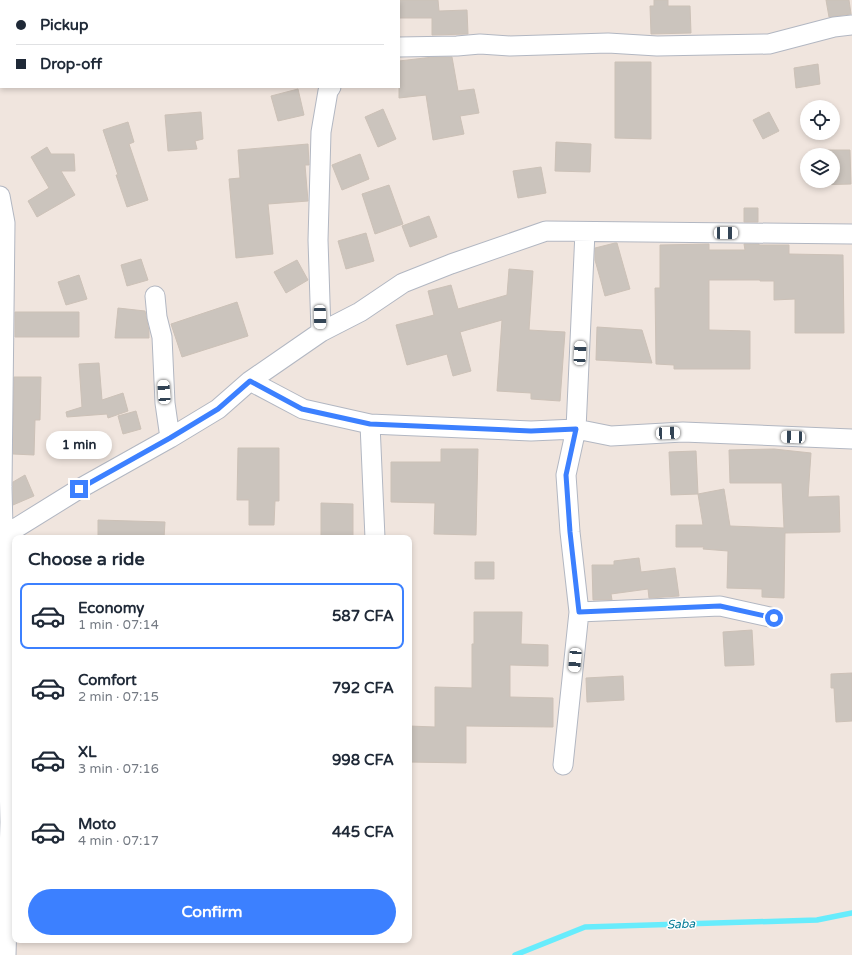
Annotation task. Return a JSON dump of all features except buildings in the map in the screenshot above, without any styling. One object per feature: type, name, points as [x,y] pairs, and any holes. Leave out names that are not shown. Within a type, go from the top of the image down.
[{"type":"street","points":[[400,46],[457,46],[480,44],[510,46],[608,43],[657,46],[769,44],[834,27],[852,25]]},
{"type":"street","points":[[320,332],[318,240],[321,132],[328,91],[330,88]]},
{"type":"street","points":[[0,196],[5,223],[2,537],[12,823],[6,955]]},
{"type":"street","points":[[2,537],[79,489],[218,409],[250,381],[320,332],[360,312],[403,283],[451,264],[546,231],[852,234]]},
{"type":"street","points":[[563,765],[579,612],[570,532],[566,475],[576,429],[585,232]]},
{"type":"street","points":[[155,296],[157,317],[162,337],[165,403],[170,438]]},
{"type":"street","points":[[250,381],[302,409],[370,424],[531,431],[576,429],[610,436],[683,432],[852,439]]},
{"type":"street","points":[[370,424],[375,535]]},
{"type":"street","points":[[579,612],[720,606],[774,618]]},
{"type":"waterway","name":"Saba","points":[[515,955],[585,927],[817,920],[852,913]]},
{"type":"route","points":[[79,489],[218,409],[250,381],[302,409],[370,424],[531,431],[576,429],[566,475],[570,532],[579,612],[720,606],[774,618]]}]
